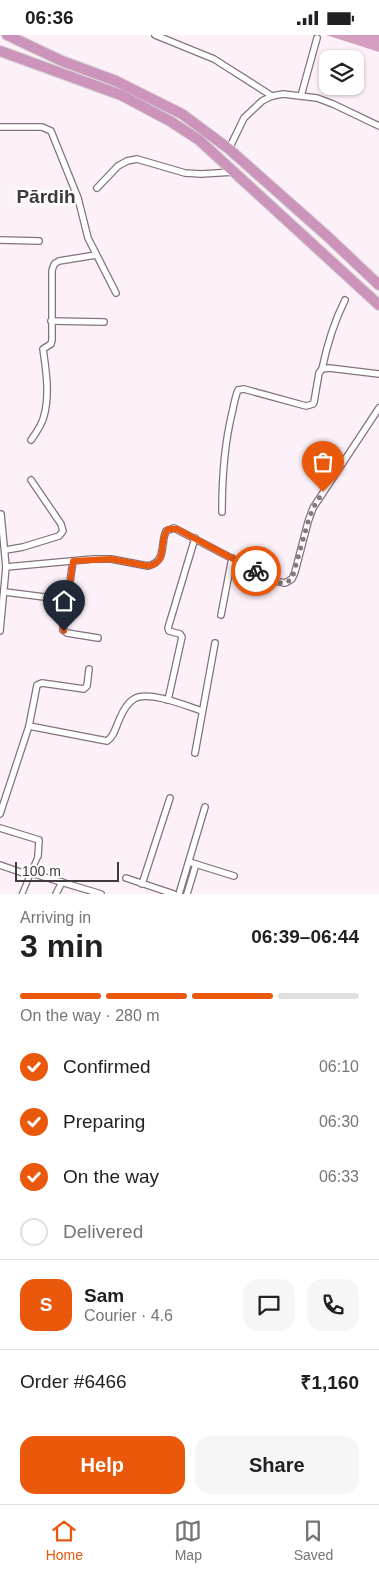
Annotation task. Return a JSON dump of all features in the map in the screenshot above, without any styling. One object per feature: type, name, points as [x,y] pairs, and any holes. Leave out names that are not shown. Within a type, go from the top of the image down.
[{"type":"highway","points":[[7,35],[62,61],[116,81],[182,114],[230,149],[379,285]]},
{"type":"highway","points":[[0,51],[121,95],[199,140],[379,305]]},
{"type":"highway","points":[[314,246],[326,235]]},
{"type":"street","points":[[155,35],[214,59],[272,95]]},
{"type":"street","points":[[301,96],[317,37]]},
{"type":"street","points":[[230,149],[244,118],[262,101],[272,95],[283,94],[317,98],[379,126]]},
{"type":"street","points":[[0,127],[42,127],[51,131],[78,198],[88,238],[116,293]]},
{"type":"street","points":[[97,188],[118,166],[127,161],[137,159],[185,173],[234,172]]},
{"type":"street","points":[[0,240],[39,241]]},
{"type":"street","points":[[31,440],[41,424],[45,411],[47,377],[42,349],[52,343],[52,271],[55,262],[96,255]]},
{"type":"street","points":[[222,512],[224,456],[229,425],[238,390],[244,389],[306,406],[312,404],[316,397],[319,373],[322,369],[329,339],[344,300]]},
{"type":"street","points":[[51,321],[104,322]]},
{"type":"street","points":[[322,369],[329,368],[379,374]]},
{"type":"street","points":[[6,567],[111,559],[148,566],[153,565],[161,556],[164,535],[168,529],[177,529],[275,581],[285,583],[292,579],[313,508],[379,408]]},
{"type":"street","points":[[6,550],[60,536],[63,531],[61,524],[31,480]]},
{"type":"street","points":[[0,631],[6,567],[6,550],[1,513]]},
{"type":"street","points":[[168,700],[182,637],[180,634],[169,631],[168,628],[195,539]]},
{"type":"street","points":[[221,615],[232,558]]},
{"type":"street","points":[[73,561],[62,626],[64,631],[98,638]]},
{"type":"street","points":[[5,592],[68,599]]},
{"type":"street","points":[[195,753],[214,643]]},
{"type":"street","points":[[0,814],[28,726],[37,685],[42,683],[84,689],[89,669]]},
{"type":"street","points":[[28,726],[106,741],[110,740],[121,715],[133,699],[145,696],[168,700],[202,711]]},
{"type":"street","points":[[142,884],[170,798]]},
{"type":"street","points":[[179,894],[205,807]]},
{"type":"street","points":[[0,828],[39,840],[38,857],[22,894]]},
{"type":"street","points":[[189,862],[234,876]]},
{"type":"street","points":[[187,894],[196,864]]},
{"type":"street","points":[[0,865],[23,873]]},
{"type":"street","points":[[31,873],[89,892],[101,894]]},
{"type":"street","points":[[126,878],[174,894]]},
{"type":"street","points":[[56,894],[62,882]]},
{"type":"shaded area","points":[[326,35],[379,35],[379,52]]},
{"type":"way so far","points":[[256,571],[281,583],[292,579],[308,522],[313,508],[323,492]]},
{"type":"district","name":"Pārdih","points":[[46,196]]},
{"type":"route","points":[[64,631],[62,626],[73,561],[111,559],[148,566],[153,565],[161,556],[164,535],[168,529],[177,529],[256,571]]}]
